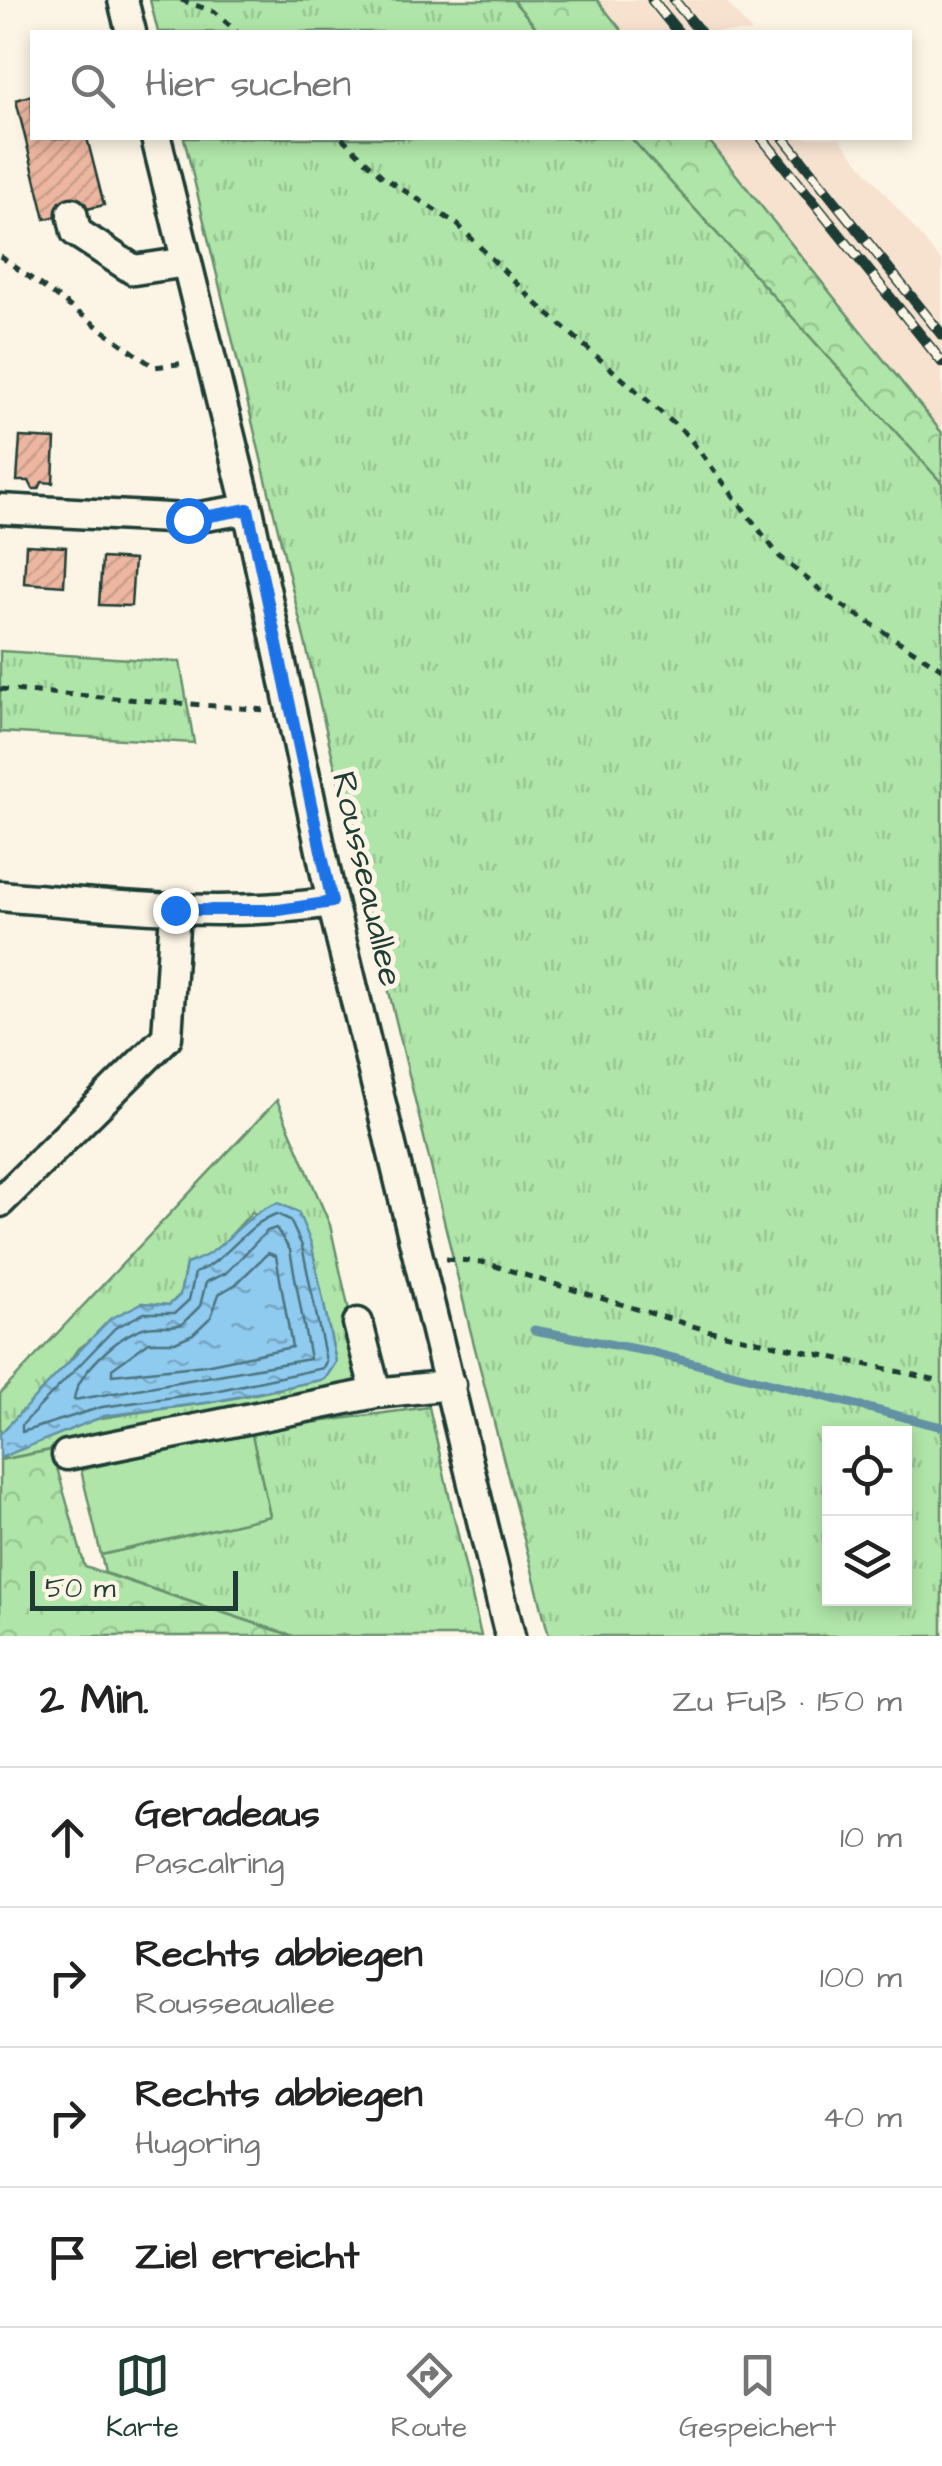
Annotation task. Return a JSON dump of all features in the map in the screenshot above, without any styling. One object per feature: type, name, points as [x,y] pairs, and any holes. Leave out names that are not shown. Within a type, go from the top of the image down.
[{"type":"street","points":[[123,0],[130,30]]},
{"type":"street","name":"Rousseauallee","points":[[156,140],[248,509],[332,902],[510,1636]]},
{"type":"street","points":[[72,212],[76,232],[134,270],[187,262]]},
{"type":"street","points":[[0,510],[188,520],[248,509]]},
{"type":"street","points":[[0,896],[175,910],[279,910],[332,902]]},
{"type":"street","points":[[0,1202],[168,1036],[175,910]]},
{"type":"street","points":[[358,1323],[376,1392]]},
{"type":"street","points":[[68,1455],[376,1392],[450,1385]]},
{"type":"path","points":[[181,0],[215,12],[235,30]]},
{"type":"path","points":[[344,140],[383,177],[457,224],[538,305],[688,436],[778,556],[828,597],[942,668]]},
{"type":"path","points":[[0,256],[154,367],[210,358]]},
{"type":"path","points":[[0,688],[292,712]]},
{"type":"path","points":[[448,1259],[482,1262],[706,1330],[942,1381]]},
{"type":"shaded area","points":[[597,0],[725,0],[750,30],[621,30]]},
{"type":"shaded area","points":[[709,140],[841,140],[942,262],[942,433]]},
{"type":"green space","points":[[150,0],[513,0],[538,30],[158,30]]},
{"type":"green space","points":[[513,0],[597,0],[621,30],[538,30]]},
{"type":"green space","points":[[184,140],[633,140],[942,483],[942,1636],[549,1636],[470,1329]]},
{"type":"green space","points":[[633,140],[709,140],[942,433],[942,483]]},
{"type":"green space","points":[[0,651],[180,662],[194,743],[0,732]]},
{"type":"green space","points":[[277,1100],[330,1225],[366,1387],[0,1460],[47,1433],[101,1418],[226,1400],[325,1379],[336,1362],[311,1243],[252,1212],[211,1257],[186,1264],[180,1295],[169,1305],[142,1303],[77,1350],[61,1374],[0,1434],[0,1394]]},
{"type":"green space","points":[[429,1407],[481,1636],[293,1636],[105,1573],[101,1555],[270,1516],[251,1431]]},
{"type":"green space","points":[[251,1431],[270,1516],[101,1555],[81,1470]]},
{"type":"green space","points":[[52,1450],[85,1567],[293,1636],[0,1636],[0,1460]]},
{"type":"water","points":[[278,1203],[298,1212],[311,1243],[336,1362],[325,1379],[212,1402],[104,1416],[0,1458],[0,1434],[110,1319],[142,1303],[169,1305],[180,1295],[186,1264],[213,1251],[252,1217]]},
{"type":"building","points":[[30,96],[30,140],[88,140],[104,205],[45,219],[16,100]]},
{"type":"building","points":[[20,437],[55,439],[53,483],[42,482],[39,489],[33,489],[29,481],[17,481]]},
{"type":"building","points":[[26,545],[66,547],[64,586],[24,583]]},
{"type":"building","points":[[102,558],[134,560],[131,606],[99,605]]},
{"type":"waterway","points":[[534,1330],[646,1351],[942,1427]]},
{"type":"railway","points":[[652,0],[676,30]]},
{"type":"railway","points":[[674,0],[698,30]]},
{"type":"railway","points":[[764,140],[942,362]]},
{"type":"railway","points":[[786,140],[942,335]]},
{"type":"route","points":[[175,910],[279,910],[332,902],[248,509],[188,520]]}]
